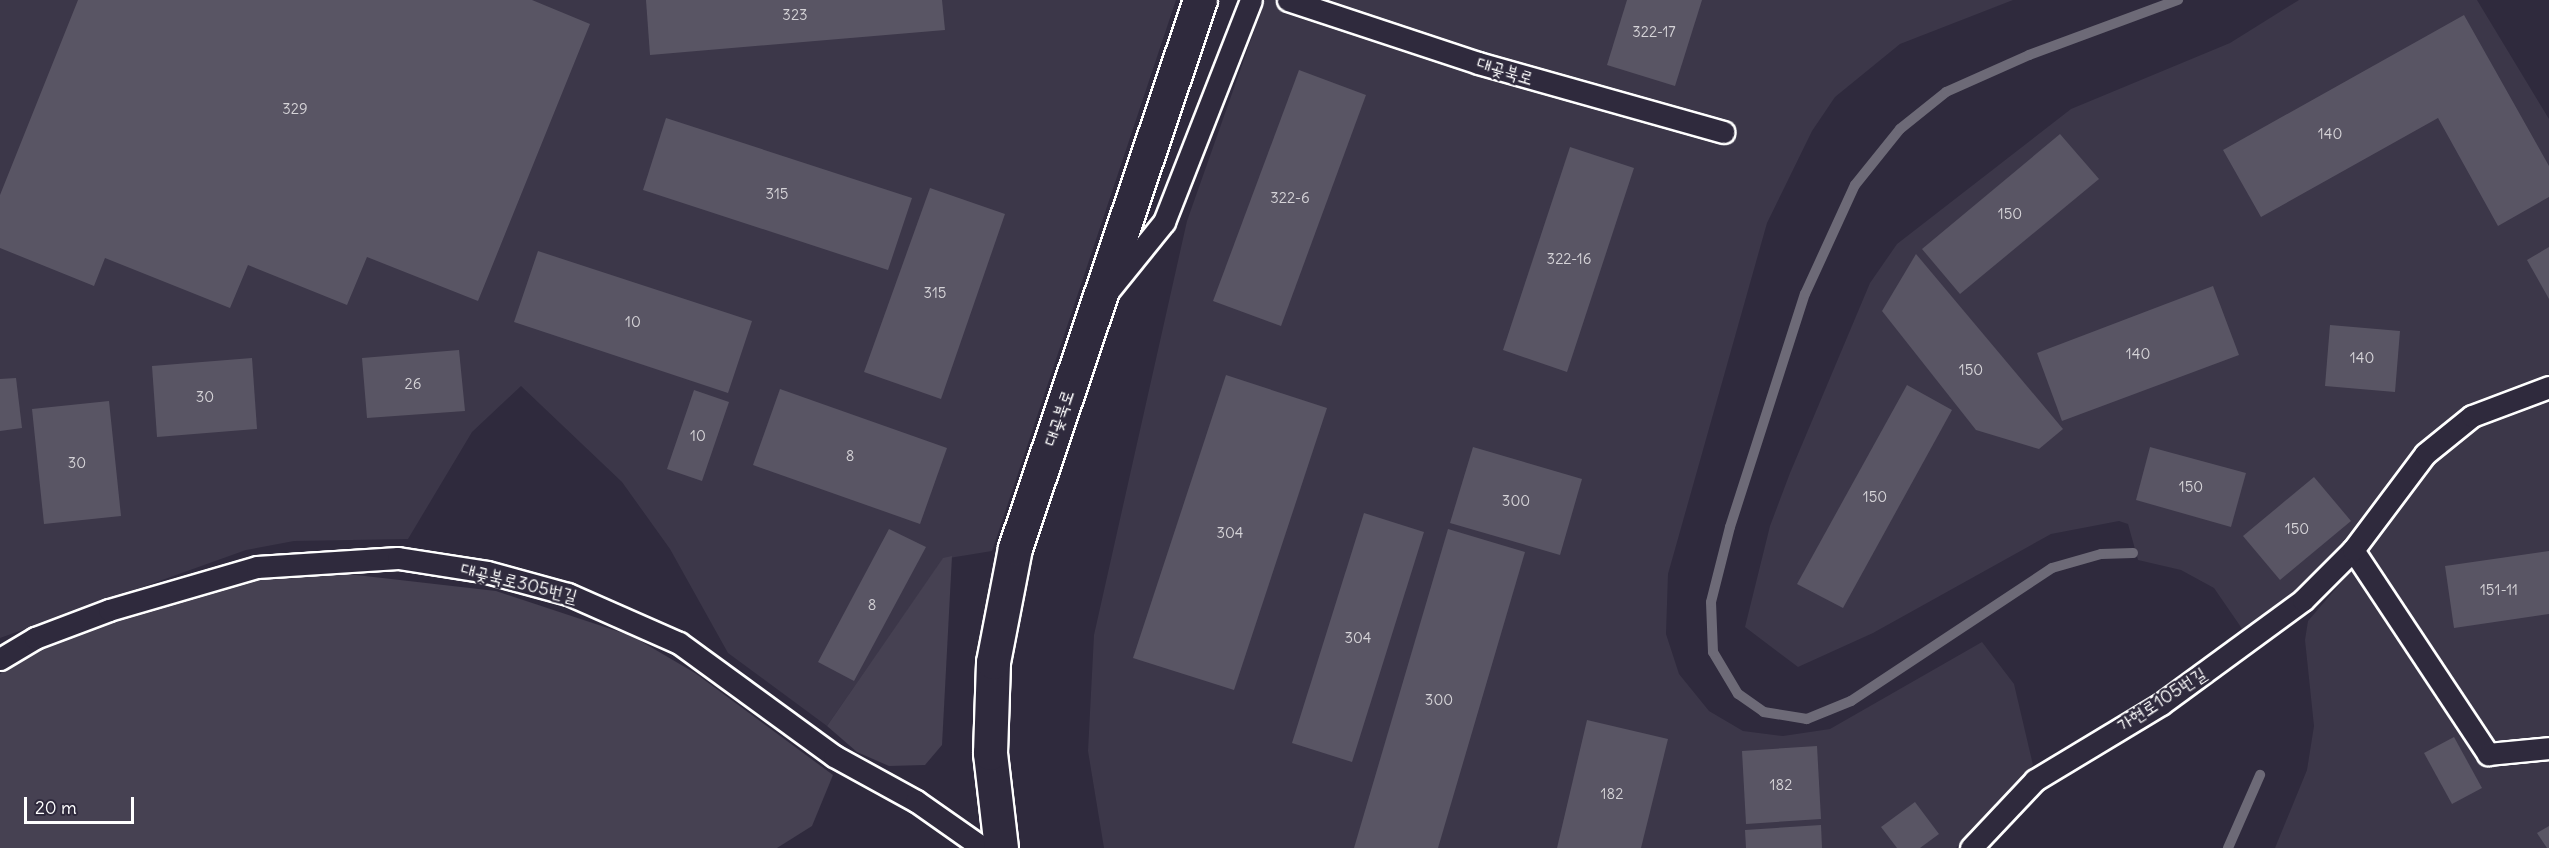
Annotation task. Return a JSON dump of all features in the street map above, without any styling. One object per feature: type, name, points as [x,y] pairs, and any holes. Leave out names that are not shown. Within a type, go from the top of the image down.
[{"type":"street","name":"대곶북로","points":[[1001,848],[990,753],[993,662],[1015,548],[1200,0]]},
{"type":"lane","points":[[1100,300],[1139,260],[1164,222],[1251,0]]},
{"type":"lane","name":"대곶북로","points":[[1288,0],[1479,63],[1724,132]]},
{"type":"lane","name":"가현로105번길","points":[[1971,848],[2035,780],[2226,658],[2303,600],[2354,550],[2425,454],[2472,416],[2549,387]]},
{"type":"lane","points":[[2354,550],[2488,754],[2549,748]]},
{"type":"lane","name":"대곶북로305번길","points":[[0,659],[35,638],[109,610],[257,567],[398,558],[487,572],[578,597],[678,643],[834,756],[916,801],[983,848]]},
{"type":"shaded area","points":[[0,0],[1176,0],[992,551],[943,559],[827,726],[728,653],[670,549],[622,482],[521,386],[472,432],[408,539],[294,541],[246,550],[0,638]]},
{"type":"shaded area","points":[[1265,0],[2013,0],[1900,44],[1835,97],[1812,131],[1767,223],[1668,574],[1666,634],[1679,674],[1709,711],[1743,731],[1783,736],[1830,729],[1982,642],[2014,684],[2033,765],[1956,848],[1104,848],[1088,751],[1094,635],[1187,221]]},
{"type":"shaded area","points":[[2299,0],[2477,0],[2549,119],[2549,378],[2451,418],[2418,451],[2354,535],[2277,612],[2245,633],[2214,588],[2181,570],[2138,560],[2128,524],[2119,521],[2051,534],[1873,633],[1798,667],[1745,627],[1770,526],[1790,473],[1870,283],[1897,244],[2071,109],[2230,43]]},
{"type":"shaded area","points":[[2549,397],[2549,848],[2275,848],[2307,770],[2314,726],[2305,640],[2308,621],[2375,543],[2429,463],[2481,425]]},
{"type":"shaded area","points":[[952,556],[942,745],[925,765],[889,766],[857,752],[827,726],[943,558]]},
{"type":"shaded area","points":[[330,572],[496,591],[632,636],[695,673],[833,775],[812,826],[777,848],[0,848],[0,674],[7,666],[53,640],[162,600],[259,577]]},
{"type":"building","points":[[78,0],[532,0],[590,24],[478,301],[367,257],[347,305],[248,265],[230,308],[105,258],[94,286],[0,248],[0,195]]},
{"type":"building","points":[[646,0],[942,0],[945,30],[650,55]]},
{"type":"building","points":[[1627,0],[1702,0],[1675,86],[1607,65]]},
{"type":"building","points":[[2464,15],[2549,166],[2549,197],[2498,226],[2438,118],[2261,217],[2223,150]]},
{"type":"building","points":[[1299,70],[1366,95],[1281,326],[1213,301]]},
{"type":"building","points":[[666,118],[912,198],[888,270],[643,190]]},
{"type":"building","points":[[2060,134],[2099,179],[1960,294],[1922,249]]},
{"type":"building","points":[[1570,147],[1634,168],[1567,372],[1503,350]]},
{"type":"building","points":[[930,188],[1005,214],[941,399],[864,372]]},
{"type":"building","points":[[2549,247],[2549,299],[2527,260]]},
{"type":"building","points":[[538,251],[752,321],[728,393],[514,322]]},
{"type":"building","points":[[1916,254],[2063,429],[2039,449],[1976,430],[1882,311]]},
{"type":"building","points":[[2213,286],[2239,355],[2062,421],[2037,353]]},
{"type":"building","points":[[2330,325],[2400,331],[2395,392],[2325,386]]},
{"type":"building","points":[[459,350],[465,411],[367,418],[362,358]]},
{"type":"building","points":[[252,358],[257,429],[157,437],[152,366]]},
{"type":"building","points":[[1226,375],[1327,408],[1234,690],[1133,658]]},
{"type":"building","points":[[16,378],[22,428],[0,431],[0,379]]},
{"type":"building","points":[[1907,385],[1952,410],[1843,608],[1797,584]]},
{"type":"building","points":[[780,389],[947,448],[920,524],[753,465]]},
{"type":"building","points":[[694,390],[729,402],[702,481],[667,469]]},
{"type":"building","points":[[109,401],[121,516],[44,524],[32,409]]},
{"type":"building","points":[[1473,447],[1582,479],[1560,555],[1450,523]]},
{"type":"building","points":[[2150,447],[2246,473],[2231,527],[2136,500]]},
{"type":"building","points":[[2314,477],[2351,521],[2280,580],[2243,536]]},
{"type":"building","points":[[1364,513],[1424,532],[1352,762],[1292,743]]},
{"type":"building","points":[[889,529],[926,547],[854,681],[818,662]]},
{"type":"building","points":[[1448,529],[1525,552],[1438,848],[1354,848]]},
{"type":"building","points":[[2549,551],[2549,614],[2454,628],[2445,566]]},
{"type":"building","points":[[1587,720],[1668,739],[1641,848],[1557,848]]},
{"type":"building","points":[[2454,737],[2482,788],[2452,804],[2424,753]]},
{"type":"building","points":[[1817,746],[1821,819],[1746,824],[1742,751]]},
{"type":"building","points":[[1915,802],[1939,834],[1920,848],[1897,848],[1881,827]]},
{"type":"building","points":[[1821,825],[1822,848],[1746,848],[1745,830]]},
{"type":"building","points":[[2549,826],[2549,848],[2547,848],[2537,833]]},
{"type":"waterway","points":[[2133,553],[2101,554],[2052,568],[1851,701],[1807,719],[1764,712],[1738,694],[1713,652],[1711,602],[1730,527],[1805,294],[1855,185],[1900,129],[1946,92],[2029,55],[2178,0]]},
{"type":"waterway","points":[[2228,848],[2260,775]]}]
